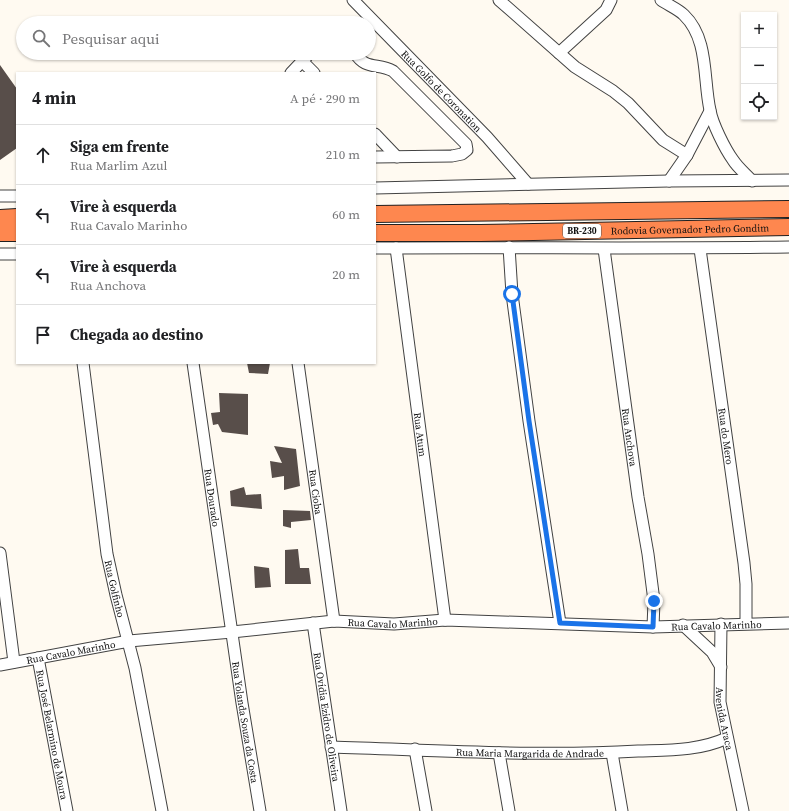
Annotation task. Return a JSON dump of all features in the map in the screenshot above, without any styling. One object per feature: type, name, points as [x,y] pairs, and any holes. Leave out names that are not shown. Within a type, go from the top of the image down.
[{"type":"highway","name":"Rodovia Governador Pedro Gondim","points":[[376,214],[789,209]]},
{"type":"highway","points":[[0,218],[16,217]]},
{"type":"highway","name":"Rodovia Governador Pedro Gondim","points":[[376,233],[488,233],[789,227]]},
{"type":"highway","points":[[0,233],[16,233]]},
{"type":"street","name":"Rua Golfo de Coronation","points":[[353,0],[366,16]]},
{"type":"street","points":[[499,0],[578,70],[613,91],[628,103],[663,140],[687,155]]},
{"type":"street","points":[[559,53],[606,10],[611,0]]},
{"type":"street","points":[[661,0],[683,14],[695,29],[699,38],[710,111],[721,138],[733,160],[752,181]]},
{"type":"street","name":"Rua Golfo de Coronation","points":[[376,27],[488,137],[528,184]]},
{"type":"street","points":[[361,60],[369,66],[387,68],[392,71],[466,144],[467,150],[462,154],[452,156],[376,157]]},
{"type":"street","points":[[292,72],[302,61],[313,72]]},
{"type":"street","points":[[669,181],[687,155],[710,111]]},
{"type":"street","points":[[376,135],[397,157]]},
{"type":"street","points":[[376,188],[669,181],[789,180]]},
{"type":"street","points":[[0,196],[16,196]]},
{"type":"street","points":[[376,248],[509,247],[604,249],[789,247]]},
{"type":"street","points":[[509,247],[512,294],[529,421],[560,623]]},
{"type":"street","name":"Rua Atum","points":[[396,248],[445,620]]},
{"type":"street","name":"Rua do Mero","points":[[700,248],[744,563],[746,584],[746,624]]},
{"type":"street","name":"Rua Anchova","points":[[604,249],[638,497],[648,554],[654,601],[653,627]]},
{"type":"street","points":[[0,254],[16,254]]},
{"type":"street","name":"Rua Golfinho","points":[[83,364],[107,554],[135,668],[162,811]]},
{"type":"street","name":"Rua Dourado","points":[[194,364],[232,632]]},
{"type":"street","name":"Rua Cioba","points":[[298,364],[334,621]]},
{"type":"street","points":[[0,553],[14,662]]},
{"type":"street","name":"Rua Cavalo Marinho","points":[[0,665],[129,641],[334,621],[394,624],[445,620],[653,627],[789,623]]},
{"type":"street","name":"Rua Ovídia Ezidro de Oliveira","points":[[313,623],[341,811]]},
{"type":"street","name":"Avenida Araca","points":[[721,624],[720,702],[743,811]]},
{"type":"street","points":[[683,626],[712,652],[721,668]]},
{"type":"street","name":"Rua Yolanda Souza da Costa","points":[[232,632],[260,811]]},
{"type":"street","name":"Rua José Belarmino de Moura","points":[[38,658],[67,811]]},
{"type":"street","name":"Rua Maria Margarida de Andrade","points":[[331,748],[415,749],[499,753],[612,753],[696,748],[714,744],[727,738]]},
{"type":"street","points":[[415,749],[426,811]]},
{"type":"street","points":[[499,753],[509,811]]},
{"type":"street","points":[[612,753],[622,811]]},
{"type":"building","points":[[0,65],[16,88],[16,149],[0,160]]},
{"type":"building","points":[[247,364],[270,364],[268,374],[249,373]]},
{"type":"building","points":[[219,393],[248,394],[248,435],[222,432],[218,424],[213,425],[211,413],[220,412]]},
{"type":"building","points":[[274,446],[296,449],[300,486],[284,490],[284,476],[272,478],[270,461],[282,463]]},
{"type":"building","points":[[244,487],[246,495],[261,494],[262,509],[231,506],[230,491]]},
{"type":"building","points":[[283,510],[310,511],[311,520],[291,522],[291,528],[283,526]]},
{"type":"building","points":[[298,549],[300,568],[309,568],[311,584],[285,584],[285,550]]},
{"type":"building","points":[[254,566],[269,568],[271,587],[255,588]]},
{"type":"route","points":[[512,294],[529,421],[560,623],[653,627],[654,601]]}]
